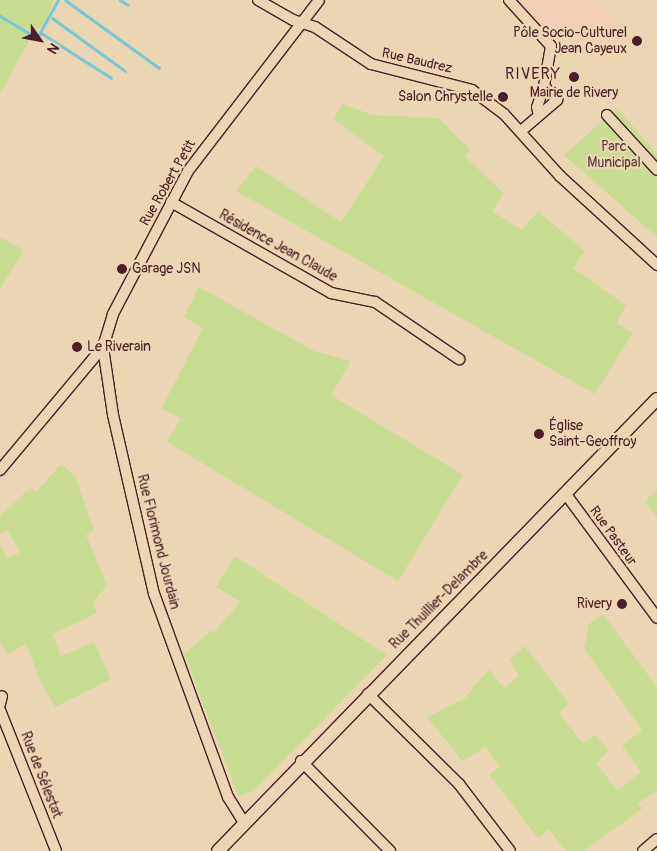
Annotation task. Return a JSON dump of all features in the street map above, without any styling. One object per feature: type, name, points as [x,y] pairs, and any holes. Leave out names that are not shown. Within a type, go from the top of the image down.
[{"type":"main road","name":"Rue Thuillier-Delambre","points":[[218,851],[243,821],[301,761],[657,399]]},
{"type":"street","name":"Rue Baudrez","points":[[258,0],[304,23],[371,64],[472,90],[521,131],[560,176],[657,265]]},
{"type":"street","name":"Rue Robert Petit","points":[[103,347],[114,314],[171,202],[205,145],[304,23],[319,0]]},
{"type":"street","points":[[509,0],[551,46],[544,86],[537,107],[539,115]]},
{"type":"street","points":[[521,131],[557,100],[544,86]]},
{"type":"street","points":[[607,115],[657,170]]},
{"type":"street","name":"Résidence Jean Claude","points":[[171,202],[331,293],[375,302],[460,359]]},
{"type":"street","points":[[0,470],[103,347]]},
{"type":"street","name":"Rue Florimond Jourdain","points":[[103,347],[113,415],[154,594],[228,797],[243,821]]},
{"type":"street","name":"Rue Pasteur","points":[[565,493],[657,618]]},
{"type":"street","points":[[368,694],[459,784],[510,851]]},
{"type":"street","name":"Rue de Sélestat","points":[[0,710],[56,851]]},
{"type":"street","points":[[301,761],[390,851]]},
{"type":"street","points":[[643,851],[657,839]]},
{"type":"shaded area","points":[[519,0],[598,0],[631,38],[603,62],[556,26],[539,25]]},
{"type":"green space","points":[[0,0],[54,0],[46,22],[34,32],[0,94]]},
{"type":"green space","points":[[343,104],[372,115],[439,118],[470,150],[465,156],[503,193],[493,212],[522,230],[538,211],[585,251],[573,268],[626,305],[617,323],[633,333],[595,394],[236,191],[256,166],[341,222],[384,156],[333,119]]},
{"type":"green space","name":"Parc Municipal","points":[[617,108],[657,154],[657,237],[564,155]]},
{"type":"green space","points":[[0,237],[24,250],[0,289]]},
{"type":"green space","points":[[199,287],[314,351],[351,361],[331,395],[463,475],[398,581],[167,442],[181,418],[161,409],[203,328],[184,317]]},
{"type":"green space","points":[[61,464],[75,475],[94,531],[86,535],[107,585],[93,603],[97,613],[53,634],[61,656],[94,642],[111,679],[55,707],[41,683],[26,644],[8,654],[0,643],[0,545],[8,558],[20,552],[7,530],[0,533],[0,516],[30,488],[36,492]]},
{"type":"green space","points":[[657,490],[657,518],[645,501]]},
{"type":"green space","points":[[235,556],[387,655],[254,791],[238,796],[184,654],[212,630],[214,632],[240,602],[216,587]]},
{"type":"green space","points":[[603,614],[657,687],[657,791],[638,803],[642,809],[584,851],[566,851],[549,829],[538,838],[489,775],[500,767],[486,747],[462,761],[427,717],[464,699],[489,669],[504,688],[519,676],[510,660],[525,646],[569,703],[559,713],[582,743],[595,735],[609,750],[596,763],[617,790],[641,772],[622,746],[642,730],[584,648],[589,624]]},
{"type":"waterway","points":[[0,16],[37,38],[58,0]]},
{"type":"waterway","points":[[65,0],[159,68]]},
{"type":"waterway","points":[[120,0],[128,5]]},
{"type":"waterway","points":[[52,18],[125,71]]},
{"type":"waterway","points":[[41,33],[111,78]]},
{"type":"place","name":"Pôle Socio-Culturel Jean Cayeux","points":[[637,41]]},
{"type":"place","name":"Mairie de Rivery","points":[[574,77]]},
{"type":"place","name":"Salon Chrystelle","points":[[503,97]]},
{"type":"place","name":"Garage JSN","points":[[122,269]]},
{"type":"place","name":"Le Riverain","points":[[77,347]]},
{"type":"place","name":"Église Saint-Geoffroy","points":[[539,434]]},
{"type":"place","name":"Rivery","points":[[622,604]]},
{"type":"district","name":"RIVERY","points":[[533,74]]}]
